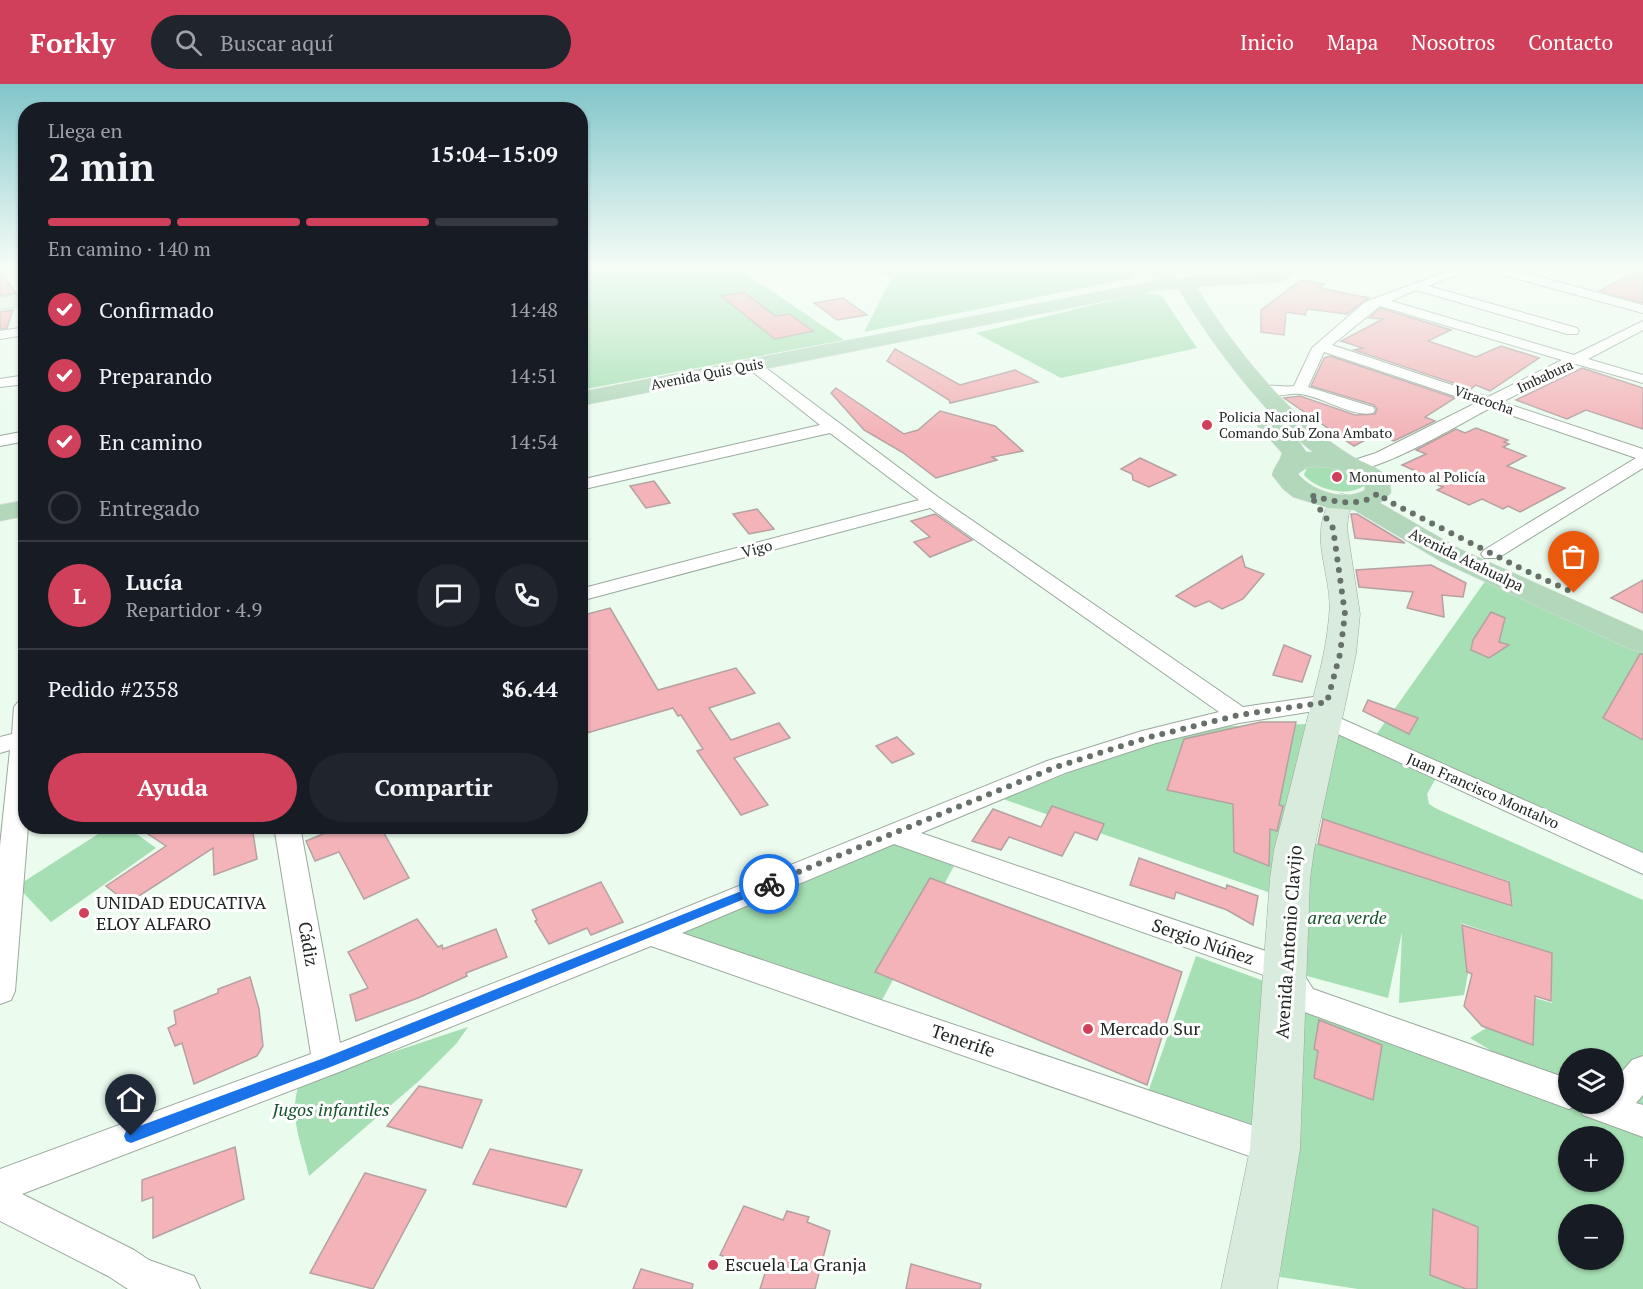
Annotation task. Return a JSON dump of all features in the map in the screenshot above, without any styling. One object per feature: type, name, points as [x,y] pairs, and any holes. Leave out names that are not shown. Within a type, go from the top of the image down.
[{"type":"main road","name":"Avenida Quis Quis","points":[[588,397],[947,323]]},
{"type":"main road","points":[[1201,323],[1250,406],[1294,452],[1292,464],[1316,459],[1350,465]]},
{"type":"main road","points":[[1210,323],[1263,390],[1306,437],[1321,449],[1350,465],[1362,494]]},
{"type":"main road","name":"Avenida Antonio Clavijo","points":[[1249,1289],[1275,1149],[1294,850],[1340,654],[1362,494],[1310,495],[1289,482],[1285,475],[1286,469],[1292,464]]},
{"type":"main road","name":"Avenida Atahualpa","points":[[1362,494],[1388,501],[1491,554],[1643,625]]},
{"type":"main road","name":"Avenida Atahualpa","points":[[1362,494],[1450,555],[1643,643]]},
{"type":"main road","points":[[0,513],[18,510]]},
{"type":"street","points":[[1300,389],[1317,351],[1351,323]]},
{"type":"street","points":[[1454,323],[1641,379]]},
{"type":"street","points":[[1545,323],[1572,331]]},
{"type":"street","name":"Imbabura","points":[[1362,494],[1489,402],[1643,325]]},
{"type":"street","points":[[0,335],[18,332]]},
{"type":"street","name":"Viracocha","points":[[1324,347],[1643,455]]},
{"type":"street","points":[[753,365],[830,428],[1239,715]]},
{"type":"street","points":[[0,383],[18,380]]},
{"type":"street","points":[[1263,390],[1284,392],[1300,389],[1367,410]]},
{"type":"street","points":[[588,483],[830,428]]},
{"type":"street","points":[[0,441],[18,438]]},
{"type":"street","points":[[1491,554],[1643,461]]},
{"type":"street","name":"Vigo","points":[[588,593],[933,502]]},
{"type":"street","points":[[0,1186],[328,1062],[650,934],[1056,767],[1150,737],[1239,715],[1325,711]]},
{"type":"street","name":"Juan Francisco Montalvo","points":[[1325,711],[1643,864]]},
{"type":"street","points":[[0,991],[16,741]]},
{"type":"street","name":"Sergio Núñez","points":[[891,833],[1285,970]]},
{"type":"street","name":"Cádiz","points":[[288,834],[328,1062]]},
{"type":"street","name":"Tenerife","points":[[650,934],[1275,1149]]},
{"type":"street","points":[[1285,970],[1302,998],[1558,1090]]},
{"type":"street","points":[[1624,1088],[1643,1070]]},
{"type":"street","points":[[1623,1114],[1643,1121]]},
{"type":"street","points":[[0,1202],[121,1263],[139,1275],[181,1289]]},
{"type":"green space","points":[[588,323],[819,323],[844,340],[588,389]]},
{"type":"green space","points":[[868,323],[908,323],[864,332]]},
{"type":"green space","points":[[1017,323],[1180,323],[1197,348],[1061,378],[976,333]]},
{"type":"green space","points":[[1330,463],[1366,481],[1365,485],[1342,492],[1317,485],[1304,475],[1307,467]]},
{"type":"green space","name":"area verde","points":[[1486,580],[1643,651],[1643,857],[1441,769],[1427,794],[1429,804],[1437,809],[1643,900],[1643,1289],[1358,1289],[1280,1277],[1302,998],[1550,1086],[1470,1038],[1535,998],[1552,1003],[1552,953],[1461,923],[1468,973],[1464,995],[1399,1003],[1402,932],[1388,998],[1285,970],[1301,839],[1513,907],[1509,881],[1305,813],[1324,719],[1376,735]]},
{"type":"green space","points":[[1309,724],[1279,896],[1003,799],[1076,770],[1205,727]]},
{"type":"green space","points":[[98,834],[137,834],[156,848],[51,922],[17,886]]},
{"type":"green space","points":[[891,840],[955,864],[880,1004],[667,932]]},
{"type":"green space","points":[[1196,956],[1291,991],[1264,1135],[1147,1095]]},
{"type":"green space","name":"Jugos infantiles","points":[[468,1027],[456,1044],[420,1080],[309,1176],[295,1117],[296,1094],[300,1083]]},
{"type":"building","points":[[0,323],[9,323],[7,328],[0,329]]},
{"type":"building","points":[[755,323],[802,323],[813,331],[775,339]]},
{"type":"building","points":[[1261,323],[1285,323],[1284,335],[1261,332]]},
{"type":"building","points":[[1375,323],[1429,323],[1451,330],[1428,341],[1476,357],[1501,346],[1539,358],[1490,391],[1476,385],[1471,389],[1354,350],[1363,348],[1341,341]]},
{"type":"building","points":[[895,349],[960,385],[1015,370],[1038,382],[950,403],[949,400],[887,361]]},
{"type":"building","points":[[1330,356],[1455,398],[1425,417],[1435,421],[1394,441],[1376,434],[1354,446],[1284,398],[1300,396],[1355,415],[1375,414],[1377,409],[1374,405],[1311,386],[1324,358]]},
{"type":"building","points":[[1582,368],[1643,388],[1643,429],[1586,410],[1567,419],[1516,400]]},
{"type":"building","points":[[836,388],[904,434],[918,430],[940,411],[995,426],[1023,451],[992,457],[997,460],[936,478],[902,452],[864,430],[831,393]]},
{"type":"building","points":[[1476,428],[1508,440],[1504,442],[1509,444],[1503,447],[1526,456],[1507,466],[1565,488],[1520,512],[1508,506],[1503,509],[1482,499],[1469,505],[1437,490],[1443,487],[1438,485],[1442,483],[1402,465],[1426,454],[1416,450],[1456,429],[1465,433]]},
{"type":"building","points":[[1140,458],[1176,475],[1149,487],[1133,480],[1132,474],[1121,469]]},
{"type":"building","points":[[654,481],[670,503],[646,508],[630,486]]},
{"type":"building","points":[[757,509],[774,529],[749,534],[733,514]]},
{"type":"building","points":[[935,514],[972,540],[930,557],[914,542],[930,537],[911,521]]},
{"type":"building","points":[[1351,514],[1357,514],[1405,543],[1355,538]]},
{"type":"building","points":[[1242,556],[1245,567],[1264,574],[1243,599],[1222,609],[1209,601],[1195,607],[1176,596]]},
{"type":"building","points":[[1431,565],[1466,583],[1463,597],[1442,595],[1444,617],[1407,608],[1413,592],[1359,587],[1356,570]]},
{"type":"building","points":[[1643,580],[1643,613],[1611,598]]},
{"type":"building","points":[[610,608],[658,690],[736,668],[755,693],[709,708],[731,740],[779,723],[790,738],[734,758],[768,805],[741,815],[697,751],[703,749],[681,715],[678,716],[673,708],[588,733],[588,614]]},
{"type":"building","points":[[1491,612],[1505,618],[1499,642],[1509,645],[1489,658],[1471,650],[1473,640]]},
{"type":"building","points":[[1284,645],[1311,656],[1302,682],[1273,675]]},
{"type":"building","points":[[1640,654],[1643,654],[1643,740],[1603,718]]},
{"type":"building","points":[[1368,700],[1418,718],[1409,734],[1363,711]]},
{"type":"building","points":[[1261,722],[1296,722],[1279,805],[1283,806],[1277,831],[1270,829],[1269,866],[1234,852],[1233,804],[1167,790],[1184,739]]},
{"type":"building","points":[[897,737],[914,754],[892,763],[876,746]]},
{"type":"building","points":[[1052,806],[1104,824],[1097,840],[1075,832],[1062,856],[1009,837],[1001,850],[972,841],[993,809],[1041,827]]},
{"type":"building","points":[[1323,819],[1509,882],[1512,906],[1318,844]]},
{"type":"building","points":[[148,834],[253,834],[257,859],[214,875],[213,848],[128,903],[106,886],[166,846]]},
{"type":"building","points":[[323,834],[384,834],[409,878],[364,899],[339,852],[315,861],[306,841]]},
{"type":"building","points":[[1139,858],[1226,889],[1227,885],[1258,896],[1253,925],[1227,910],[1176,892],[1174,899],[1130,885]]},
{"type":"building","name":"Mercado Sur","points":[[930,878],[1182,972],[1147,1085],[875,972]]},
{"type":"building","points":[[601,882],[623,922],[591,935],[587,928],[549,944],[535,921],[537,920],[532,910]]},
{"type":"building","points":[[417,919],[438,947],[442,945],[443,949],[496,929],[507,957],[466,973],[467,976],[418,998],[356,1021],[350,995],[368,988],[348,952]]},
{"type":"building","points":[[1462,925],[1552,953],[1551,1001],[1535,996],[1533,1045],[1482,1026],[1464,1006],[1472,974],[1467,972]]},
{"type":"building","points":[[250,977],[259,1009],[263,1046],[257,1056],[194,1084],[182,1043],[175,1046],[168,1028],[176,1024],[174,1011],[218,993],[218,989]]},
{"type":"building","points":[[1319,1020],[1382,1045],[1373,1100],[1314,1078],[1318,1051],[1314,1049]]},
{"type":"building","points":[[419,1086],[482,1100],[462,1148],[387,1126]]},
{"type":"building","points":[[235,1147],[244,1199],[153,1238],[153,1197],[142,1201],[142,1180]]},
{"type":"building","points":[[490,1149],[582,1170],[566,1207],[473,1184]]},
{"type":"building","points":[[365,1173],[426,1190],[373,1289],[310,1273]]},
{"type":"building","points":[[744,1206],[783,1220],[787,1211],[809,1217],[807,1222],[830,1231],[815,1289],[760,1289],[766,1270],[720,1255]]},
{"type":"building","points":[[1433,1209],[1478,1227],[1477,1289],[1466,1289],[1430,1275]]},
{"type":"building","points":[[911,1264],[981,1284],[980,1289],[906,1289]]},
{"type":"building","points":[[641,1269],[693,1284],[692,1289],[633,1289]]},
{"type":"way so far","points":[[769,884],[1056,767],[1150,737],[1239,715],[1327,702],[1340,654],[1345,614],[1333,528],[1310,495],[1342,502],[1367,500],[1378,493],[1388,501],[1574,593]]},
{"type":"place","name":"Policia Nacional Comando Sub Zona Ambato","points":[[1207,425]]},
{"type":"place","name":"Monumento al Policía","points":[[1337,477]]},
{"type":"place","name":"UNIDAD EDUCATIVA ELOY ALFARO","points":[[84,913]]},
{"type":"place","name":"Mercado Sur","points":[[1088,1029]]},
{"type":"place","name":"Escuela La Granja","points":[[713,1265]]},
{"type":"route","points":[[131,1136],[328,1062],[650,934],[769,884]]}]
